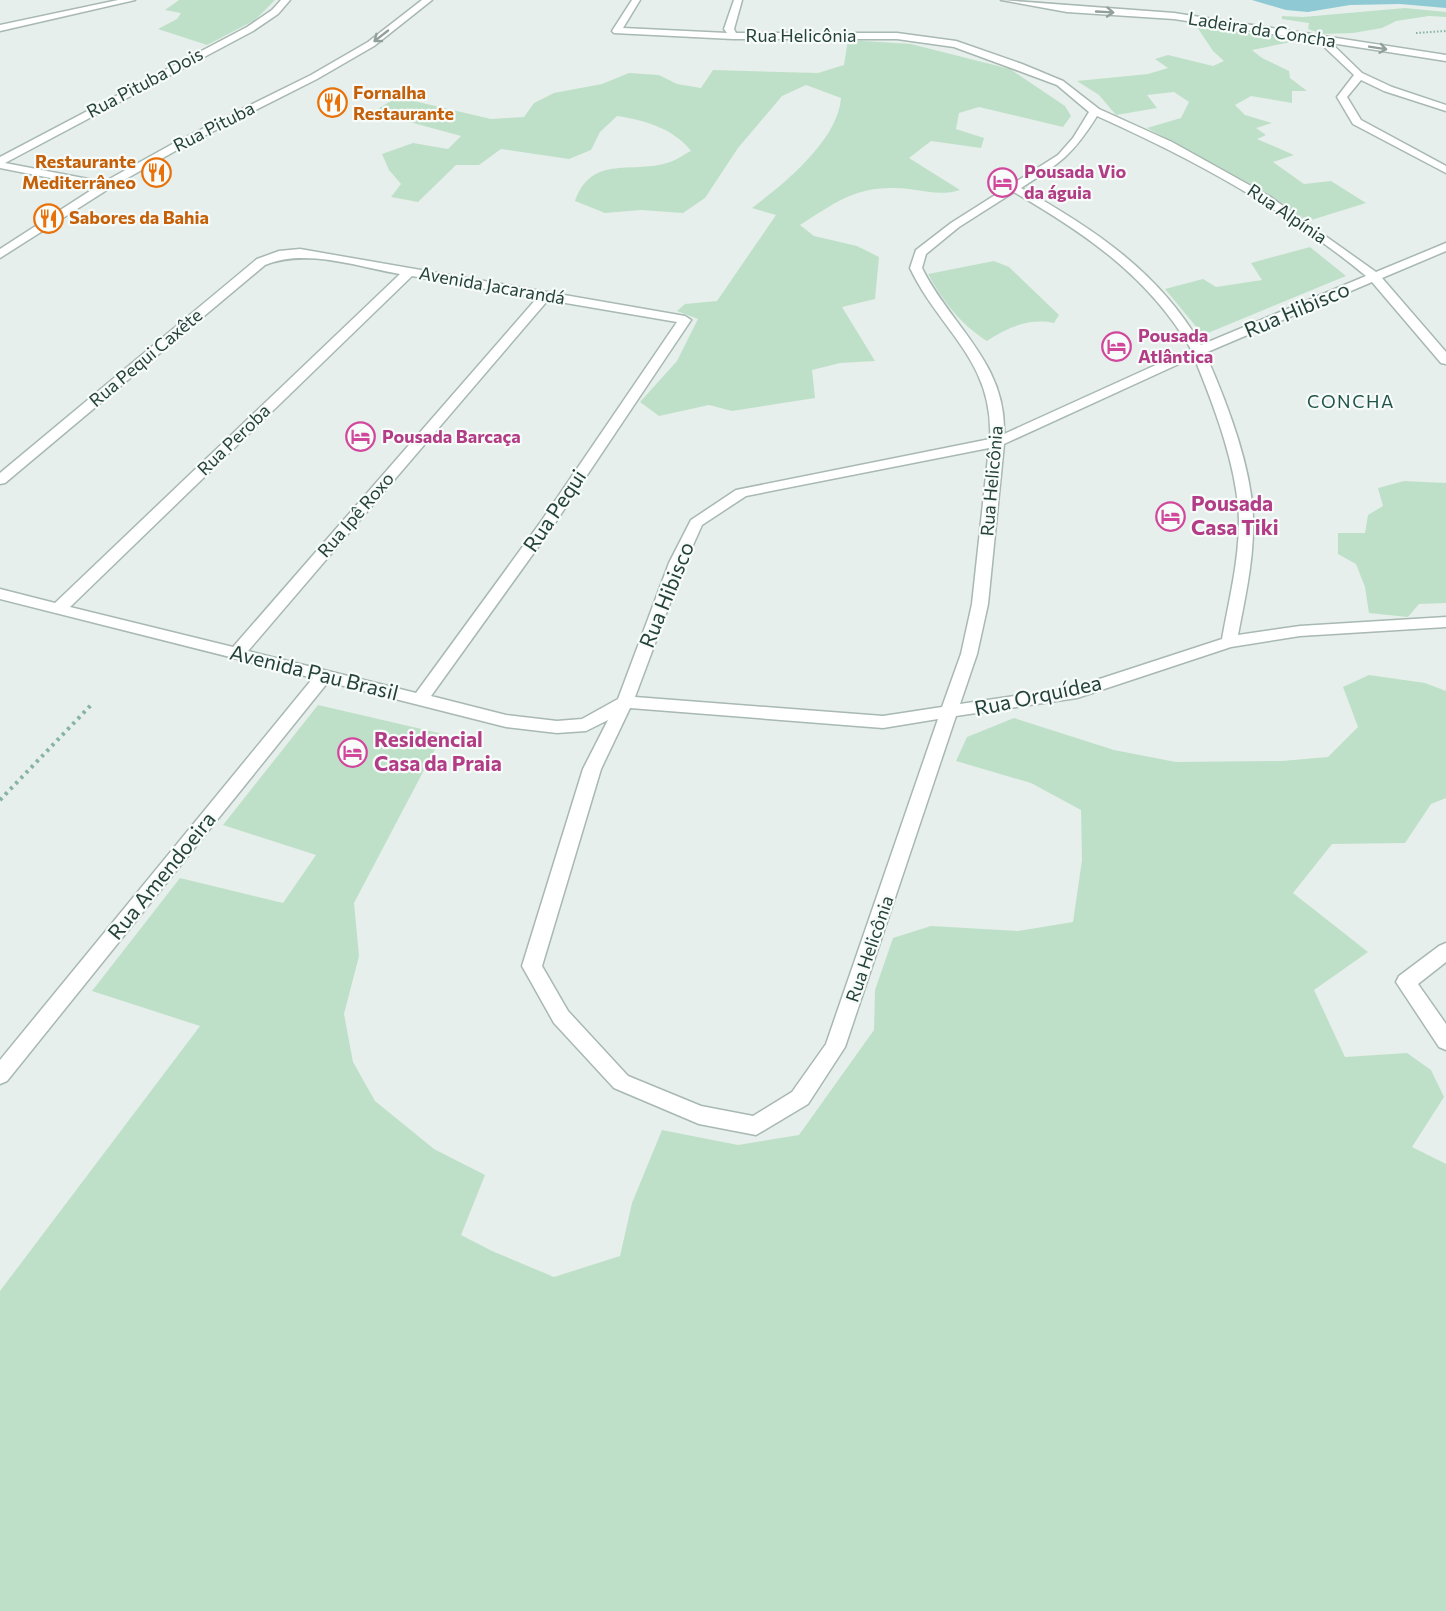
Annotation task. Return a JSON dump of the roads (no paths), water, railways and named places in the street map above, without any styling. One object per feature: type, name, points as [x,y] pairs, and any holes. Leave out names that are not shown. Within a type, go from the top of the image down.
[{"type":"street","points":[[0,28],[131,0]]},
{"type":"street","name":"Rua Pituba Dois","points":[[0,161],[250,29],[275,12],[286,0]]},
{"type":"street","name":"Rua Pituba","points":[[0,254],[106,186],[180,144],[314,77],[371,44],[428,0]]},
{"type":"street","name":"Rua Helicônia","points":[[636,0],[617,31],[733,36],[897,36],[956,44],[1060,83],[1095,111],[1077,140],[1062,157],[955,225],[920,253],[916,268],[927,291],[969,344],[984,371],[998,416],[981,604],[969,654],[835,1047],[800,1098]]},
{"type":"street","points":[[733,36],[729,29],[738,0]]},
{"type":"street","name":"Ladeira da Concha","points":[[1005,0],[1067,9],[1174,16],[1446,58]]},
{"type":"street","points":[[1321,39],[1359,75],[1388,89],[1446,108]]},
{"type":"street","points":[[1359,75],[1342,97],[1357,122],[1446,170]]},
{"type":"street","name":"Rua Alpínia","points":[[1095,111],[1168,144],[1265,198],[1346,254],[1374,277],[1446,360]]},
{"type":"street","points":[[0,165],[106,186]]},
{"type":"street","points":[[1014,188],[1074,222],[1146,278],[1181,322],[1198,351],[1243,477],[1246,521],[1240,579],[1229,642]]},
{"type":"street","name":"Rua Hibisco","points":[[800,1098],[756,1126],[699,1115],[621,1082],[561,1017],[532,966],[592,769],[625,702],[677,563],[696,524],[741,494],[996,442],[1198,351],[1446,247]]},
{"type":"street","name":"Avenida Jacarandá","points":[[300,253],[685,320]]},
{"type":"street","name":"Rua Pequi Caxête","points":[[0,480],[261,262],[279,255],[300,253]]},
{"type":"street","name":"Rua Peroba","points":[[59,609],[409,272]]},
{"type":"street","name":"Rua Ipê Roxo","points":[[236,654],[546,296]]},
{"type":"street","name":"Rua Pequi","points":[[420,699],[546,526],[685,320]]},
{"type":"street","name":"Avenida Pau Brasil","points":[[0,594],[506,722],[557,728],[586,725],[625,702]]},
{"type":"street","name":"Rua Orquídea","points":[[625,702],[884,722],[1077,692],[1229,642],[1300,631],[1446,622]]},
{"type":"street","name":"Rua Amendoeira","points":[[0,1075],[324,676]]},
{"type":"street","points":[[1446,951],[1406,982],[1446,1041]]},
{"type":"water","points":[[1252,0],[1446,0],[1446,8],[1400,4],[1350,5],[1308,12],[1286,10]]},
{"type":"place","name":"Fornalha Restaurante","points":[[332,103]]},
{"type":"place","name":"Restaurante Mediterrâneo","points":[[157,172]]},
{"type":"place","name":"Pousada Vio da águia","points":[[1003,182]]},
{"type":"place","name":"Sabores da Bahia","points":[[48,218]]},
{"type":"place","name":"Pousada Atlântica","points":[[1117,346]]},
{"type":"place","name":"Pousada Barcaça","points":[[361,437]]},
{"type":"place","name":"Pousada Casa Tiki","points":[[1170,516]]},
{"type":"place","name":"Residencial Casa da Praia","points":[[353,752]]},
{"type":"district","name":"CONCHA","points":[[1351,402]]}]
